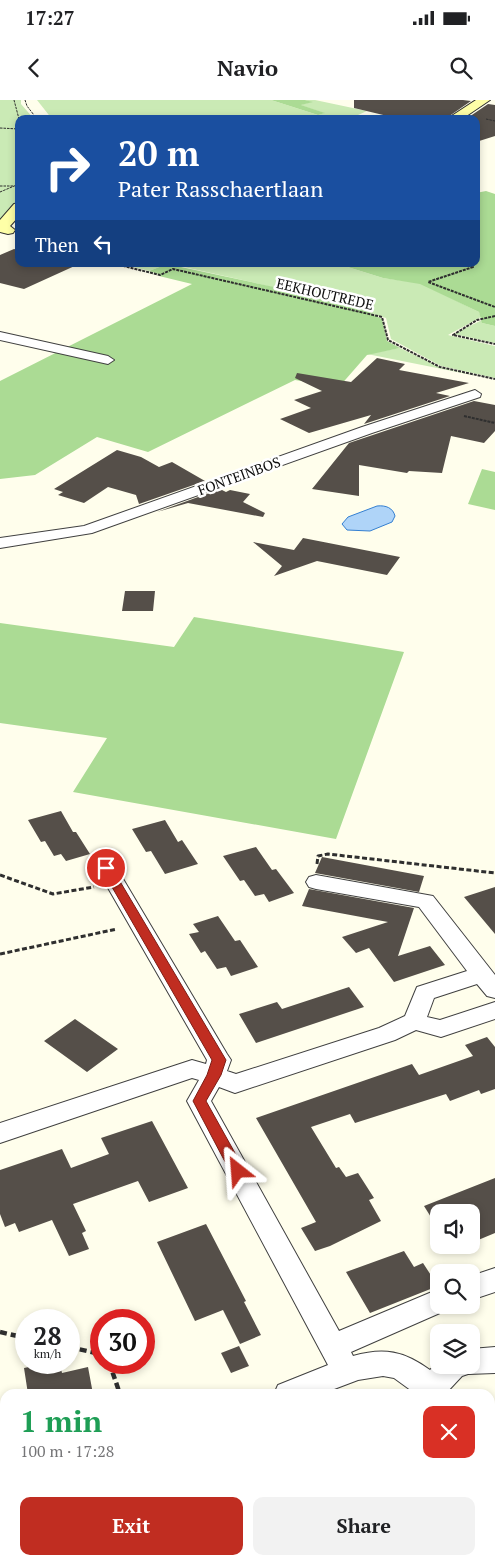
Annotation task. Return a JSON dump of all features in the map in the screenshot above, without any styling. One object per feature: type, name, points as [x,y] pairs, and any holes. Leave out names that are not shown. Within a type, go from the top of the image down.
[{"type":"street","points":[[460,115],[484,100]]},
{"type":"street","points":[[9,230],[0,227],[15,211]]},
{"type":"street","points":[[0,336],[108,360]]},
{"type":"street","name":"FONTEINBOS","points":[[0,543],[87,530],[367,430],[475,394]]},
{"type":"street","points":[[112,875],[219,1060],[214,1075],[200,1101],[346,1371]]},
{"type":"street","points":[[316,882],[426,902],[489,982],[425,993],[414,1021]]},
{"type":"street","points":[[0,1133],[192,1069],[214,1075],[235,1084],[387,1034],[414,1021],[441,1029],[495,1010]]},
{"type":"street","points":[[480,1285],[495,1280]]},
{"type":"street","points":[[333,1347],[430,1305]]},
{"type":"street","points":[[480,1361],[495,1360]]},
{"type":"street","points":[[301,1389],[346,1371],[385,1363],[412,1373],[431,1389]]},
{"type":"street","points":[[435,1389],[447,1374]]},
{"type":"path","points":[[14,100],[18,115]]},
{"type":"path","points":[[25,100],[34,115]]},
{"type":"path","points":[[0,128],[15,129]]},
{"type":"path","points":[[0,186],[15,186]]},
{"type":"path","points":[[0,192],[15,187]]},
{"type":"path","name":"EEKHOUTREDE","points":[[127,267],[160,275],[173,269],[382,318],[388,340],[440,366],[495,379]]},
{"type":"path","points":[[472,267],[428,282],[495,307]]},
{"type":"path","points":[[495,316],[476,320],[453,335],[495,344]]},
{"type":"path","points":[[316,882],[318,856],[328,854],[495,873]]},
{"type":"path","points":[[0,875],[53,894],[112,875]]},
{"type":"path","points":[[0,954],[140,924]]},
{"type":"path","points":[[0,1332],[15,1335]]},
{"type":"path","points":[[113,1374],[118,1389]]},
{"type":"green space","points":[[0,100],[21,100],[21,104],[31,115],[15,115],[15,206],[0,221]]},
{"type":"green space","points":[[37,100],[271,100],[318,115],[49,115]]},
{"type":"green space","points":[[271,100],[305,100],[313,102],[301,105],[325,113],[318,115]]},
{"type":"green space","points":[[305,100],[315,100],[367,111],[358,115],[318,115],[324,113],[300,105],[311,102]]},
{"type":"green space","points":[[486,191],[495,194],[495,326],[482,323],[479,312],[420,284],[383,278],[348,267],[480,267],[480,192]]},
{"type":"green space","points":[[133,267],[159,267],[149,271]]},
{"type":"green space","points":[[159,267],[181,267],[288,290],[362,309],[382,319],[387,341],[400,348],[367,355],[339,387],[295,380],[148,452],[97,437],[35,475],[0,479],[0,381],[192,284],[159,276],[161,275],[149,271]]},
{"type":"green space","points":[[184,267],[348,267],[383,278],[420,283],[479,312],[481,317],[448,335],[495,346],[495,378],[441,366],[391,339],[386,318],[286,290]]},
{"type":"green space","points":[[482,320],[482,323],[495,326],[495,343],[454,334]]},
{"type":"green space","points":[[400,348],[439,367],[477,376],[367,354]]},
{"type":"green space","points":[[482,469],[495,472],[495,510],[468,504]]},
{"type":"green space","points":[[194,617],[404,652],[336,839],[73,792],[107,738],[0,723],[0,623],[174,647]]},
{"type":"water","points":[[377,506],[383,506],[393,511],[395,516],[392,522],[370,531],[347,530],[342,524],[348,517]]},
{"type":"building","points":[[354,100],[471,101],[451,115],[383,115],[354,108]]},
{"type":"building","points":[[488,104],[495,105],[495,136],[480,141],[480,115],[472,115]]},
{"type":"building","points":[[15,249],[15,267],[72,267],[24,289],[0,283],[0,255]]},
{"type":"building","points":[[377,358],[405,364],[399,370],[469,383],[436,393],[450,396],[364,424],[371,415],[309,433],[280,419],[311,408],[294,400],[322,391],[295,378],[297,373],[351,382]]},
{"type":"building","points":[[474,401],[495,405],[495,431],[484,443],[451,436],[442,473],[409,471],[407,473],[359,465],[359,496],[312,489],[349,443]]},
{"type":"building","points":[[117,450],[141,457],[159,467],[172,462],[205,481],[139,504],[136,495],[108,487],[84,503],[58,495],[63,492],[54,489]]},
{"type":"building","points":[[220,489],[226,492],[230,490],[250,494],[243,502],[265,513],[263,517],[188,503],[157,512]]},
{"type":"building","points":[[303,538],[400,557],[387,575],[317,561],[274,576],[282,566],[253,542],[294,550]]},
{"type":"building","points":[[125,591],[155,591],[153,611],[122,611]]},
{"type":"building","points":[[61,811],[73,832],[76,832],[90,854],[66,861],[61,854],[54,856],[45,841],[41,842],[28,820]]},
{"type":"building","points":[[165,820],[178,842],[182,840],[198,864],[165,874],[151,851],[146,852],[132,829]]},
{"type":"building","points":[[256,847],[272,870],[276,869],[294,893],[269,902],[264,894],[255,896],[244,880],[240,881],[223,856]]},
{"type":"building","points":[[322,857],[424,876],[419,892],[315,873]]},
{"type":"building","points":[[495,887],[495,934],[464,897]]},
{"type":"building","points":[[309,889],[414,908],[398,956],[430,946],[445,965],[394,982],[369,948],[356,953],[342,937],[388,922],[302,906]]},
{"type":"building","points":[[218,916],[235,941],[240,940],[258,967],[231,976],[226,967],[217,969],[205,951],[201,953],[189,934],[199,932],[193,924]]},
{"type":"building","points":[[349,987],[364,1007],[256,1043],[239,1014],[277,1002],[282,1009]]},
{"type":"building","points":[[75,1019],[118,1049],[87,1072],[44,1041]]},
{"type":"building","points":[[487,1037],[495,1047],[495,1089],[481,1094],[479,1090],[450,1101],[446,1094],[355,1123],[350,1114],[311,1127],[336,1168],[339,1167],[346,1177],[358,1173],[374,1198],[369,1200],[381,1221],[330,1246],[315,1251],[301,1228],[316,1222],[256,1118],[412,1064],[419,1075],[473,1056],[465,1045]]},
{"type":"building","points":[[152,1121],[188,1188],[149,1202],[138,1181],[73,1204],[86,1231],[82,1233],[89,1249],[69,1256],[52,1220],[19,1232],[15,1223],[5,1227],[0,1214],[0,1170],[62,1149],[71,1168],[109,1154],[101,1138]]},
{"type":"building","points":[[495,1178],[495,1233],[480,1239],[480,1204],[430,1204],[430,1216],[424,1206]]},
{"type":"building","points":[[206,1224],[246,1301],[244,1302],[261,1335],[240,1344],[223,1310],[195,1321],[157,1242]]},
{"type":"building","points":[[404,1251],[414,1267],[423,1263],[430,1274],[430,1289],[370,1313],[346,1272]]},
{"type":"building","points":[[239,1346],[249,1366],[231,1373],[221,1353]]},
{"type":"building","points":[[88,1367],[92,1389],[27,1389],[25,1374],[80,1374],[80,1369]]},
{"type":"route","points":[[106,868],[117,883],[219,1060],[214,1075],[200,1101],[238,1171]]}]
